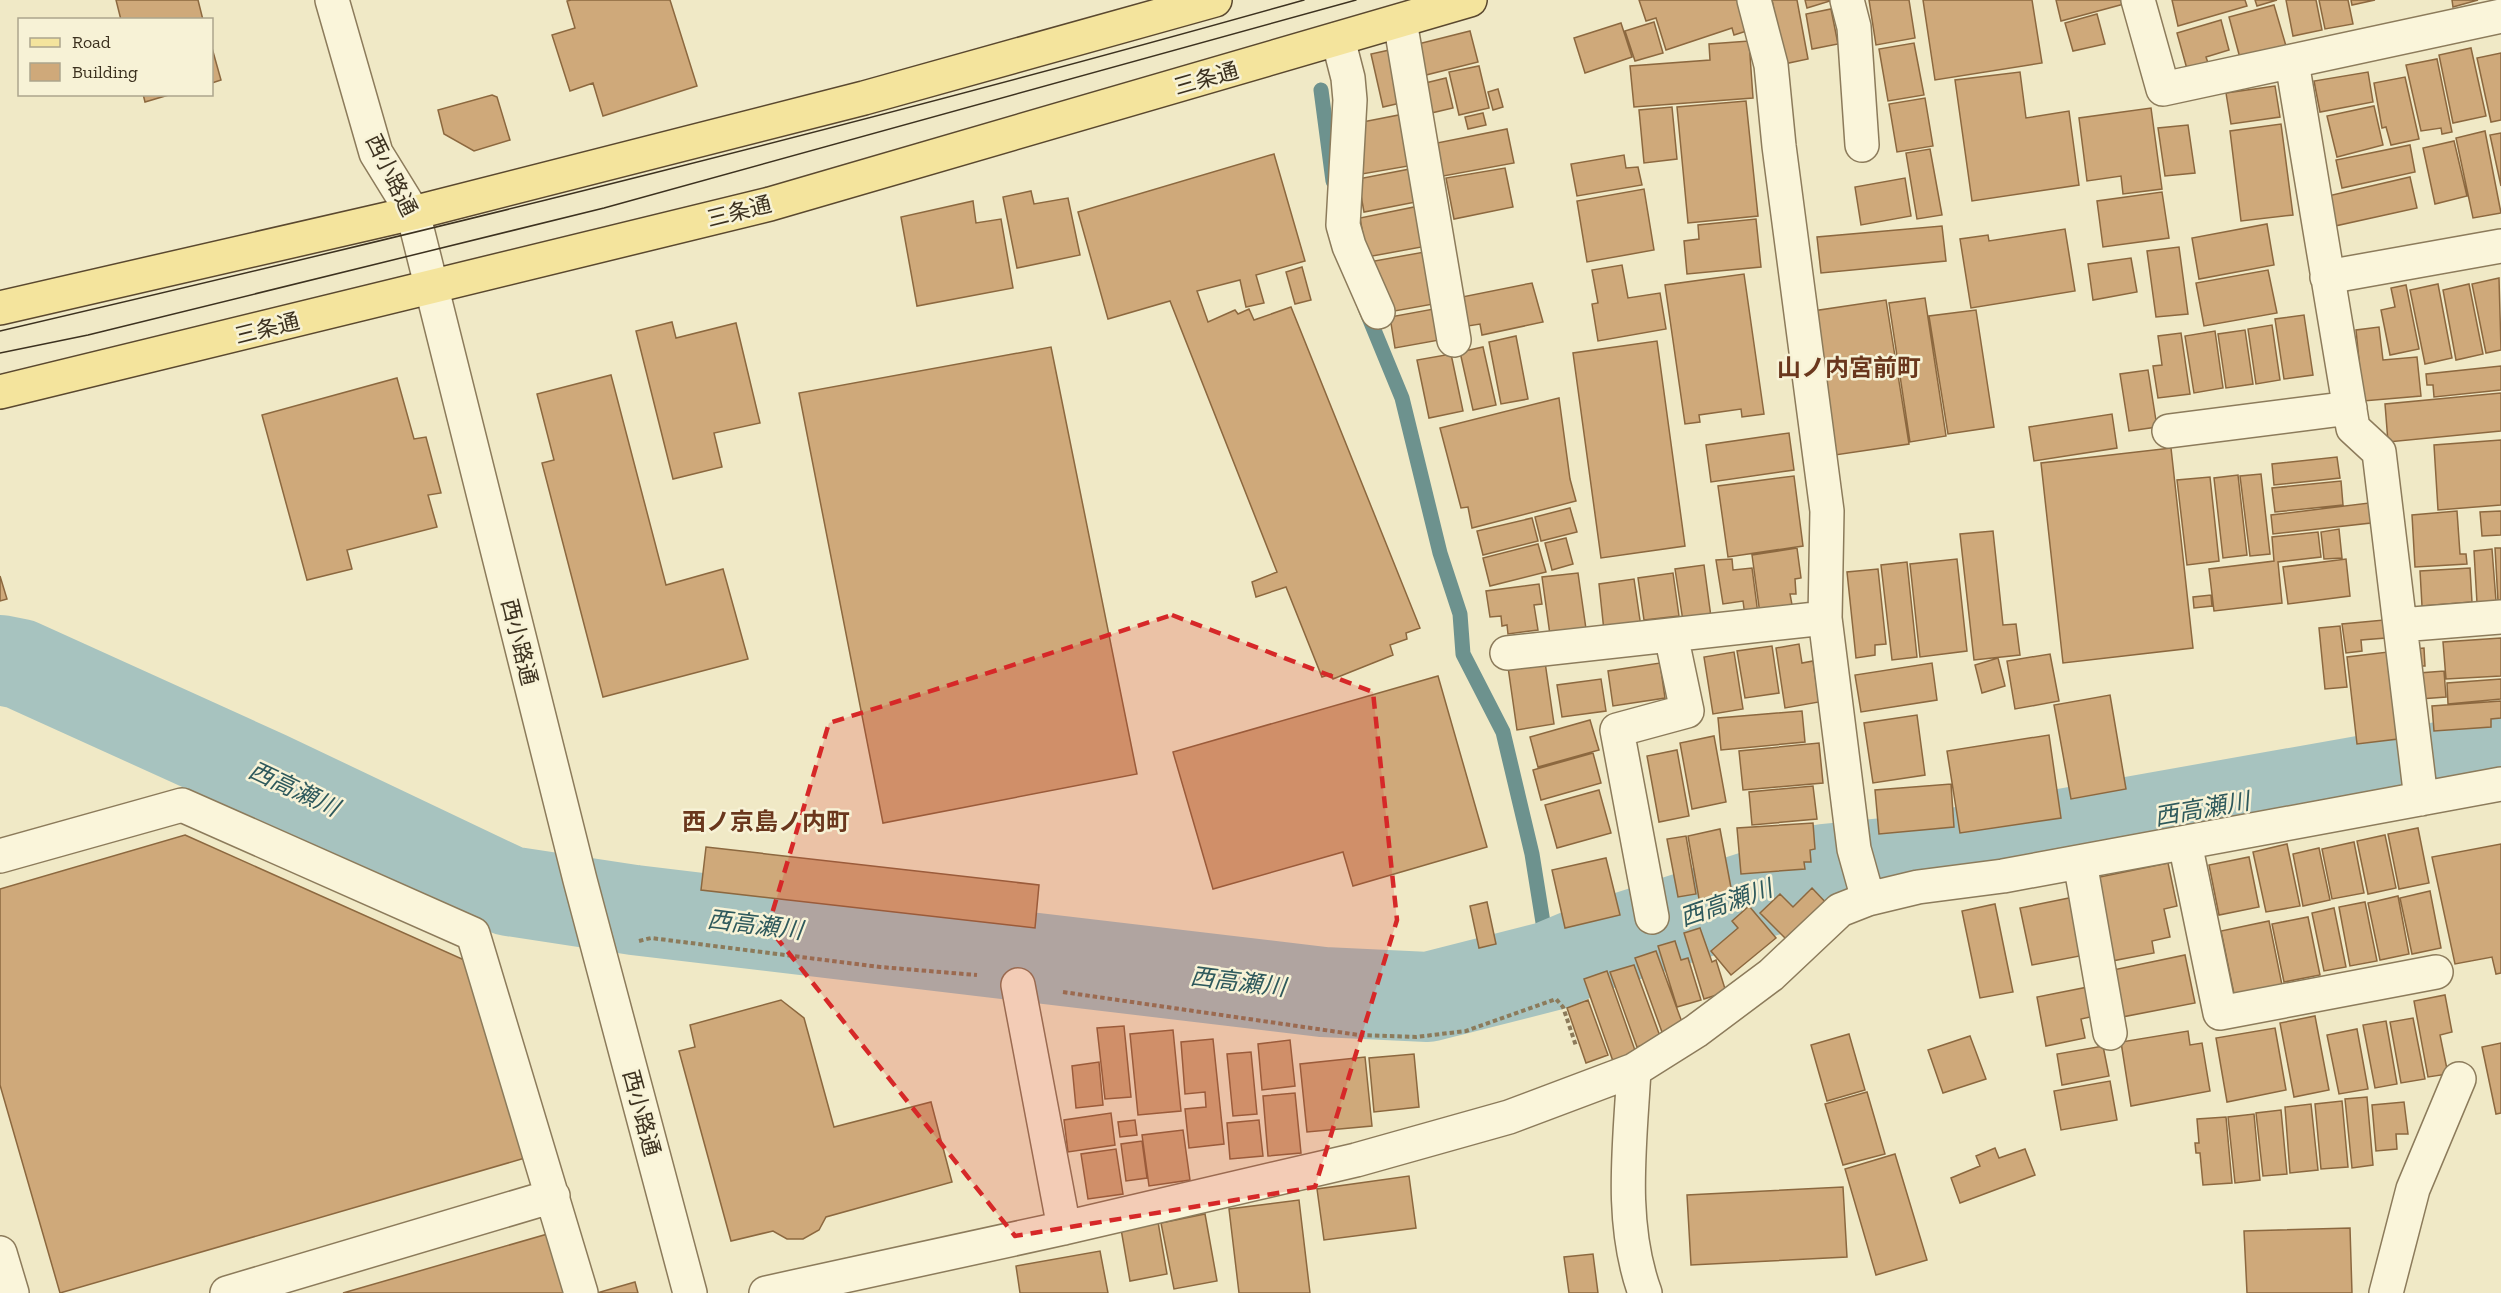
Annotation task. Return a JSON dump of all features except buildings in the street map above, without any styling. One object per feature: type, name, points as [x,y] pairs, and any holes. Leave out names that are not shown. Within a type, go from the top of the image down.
[{"type":"main road","points":[[0,308],[413,213],[864,98],[1215,0]]},
{"type":"main road","name":"三条通","points":[[0,392],[770,204],[1470,0]]},
{"type":"street","name":"西小路通","points":[[332,0],[376,153],[413,213],[580,880],[690,1293]]},
{"type":"street","points":[[1754,0],[1771,65],[1780,158],[1827,511],[1825,618],[1854,849],[1866,892]]},
{"type":"street","points":[[1847,0],[1854,27],[1862,146]]},
{"type":"street","points":[[2138,0],[2163,89],[2501,16]]},
{"type":"street","points":[[1400,21],[1454,340]]},
{"type":"street","points":[[1338,39],[1348,78],[1350,100],[1343,225],[1349,246],[1378,312]]},
{"type":"street","points":[[2292,62],[2353,428],[2379,452],[2421,799]]},
{"type":"street","points":[[2327,277],[2501,246]]},
{"type":"street","points":[[2169,431],[2350,408]]},
{"type":"street","points":[[2400,625],[2501,617]]},
{"type":"street","points":[[1507,653],[1825,618]]},
{"type":"street","points":[[1652,917],[1617,730],[1687,711],[1671,635]]},
{"type":"street","points":[[766,1293],[1065,1228],[1446,1137],[1509,1117],[1635,1070],[1696,1031],[1772,975],[1840,910],[1866,892],[1918,887],[2080,862],[2501,784]]},
{"type":"street","points":[[0,856],[182,805],[473,934],[582,1293]]},
{"type":"street","points":[[2185,843],[2220,1013],[2436,972]]},
{"type":"street","points":[[2080,862],[2110,1034]]},
{"type":"street","points":[[1018,985],[1065,1228]]},
{"type":"street","points":[[1635,1070],[1629,1201],[1637,1272],[1645,1293]]},
{"type":"street","points":[[2386,1293],[2413,1189],[2459,1079]]},
{"type":"street","points":[[226,1293],[553,1196]]},
{"type":"street","points":[[0,1253],[12,1293]]},
{"type":"path","points":[[643,940],[651,938],[880,967],[981,976]]},
{"type":"path","points":[[1018,985],[1359,1035],[1416,1037],[1466,1031],[1556,999],[1563,1007],[1591,1086]]},
{"type":"highlighted area","points":[[1172,615],[1373,692],[1397,920],[1315,1187],[1015,1236],[768,927],[829,723]]},
{"type":"waterway","points":[[1321,90],[1333,181]]},
{"type":"waterway","points":[[1365,308],[1402,398],[1440,553],[1460,614],[1463,654],[1503,732],[1532,854],[1550,966]]},
{"type":"waterway","name":"西高瀬川","points":[[0,660],[20,664],[267,776],[509,891],[634,910],[1323,992],[1428,997],[1550,966],[1600,945],[1774,889],[1824,869],[1914,860],[2501,756]]},
{"type":"tram line","points":[[0,331],[654,173],[979,89],[1304,0]]},
{"type":"tram line","points":[[0,353],[88,335],[604,208],[1356,0]]},
{"type":"district","name":"山ノ内宮前町","points":[[1849,368]]},
{"type":"district","name":"西ノ京島ノ内町","points":[[766,822]]}]
